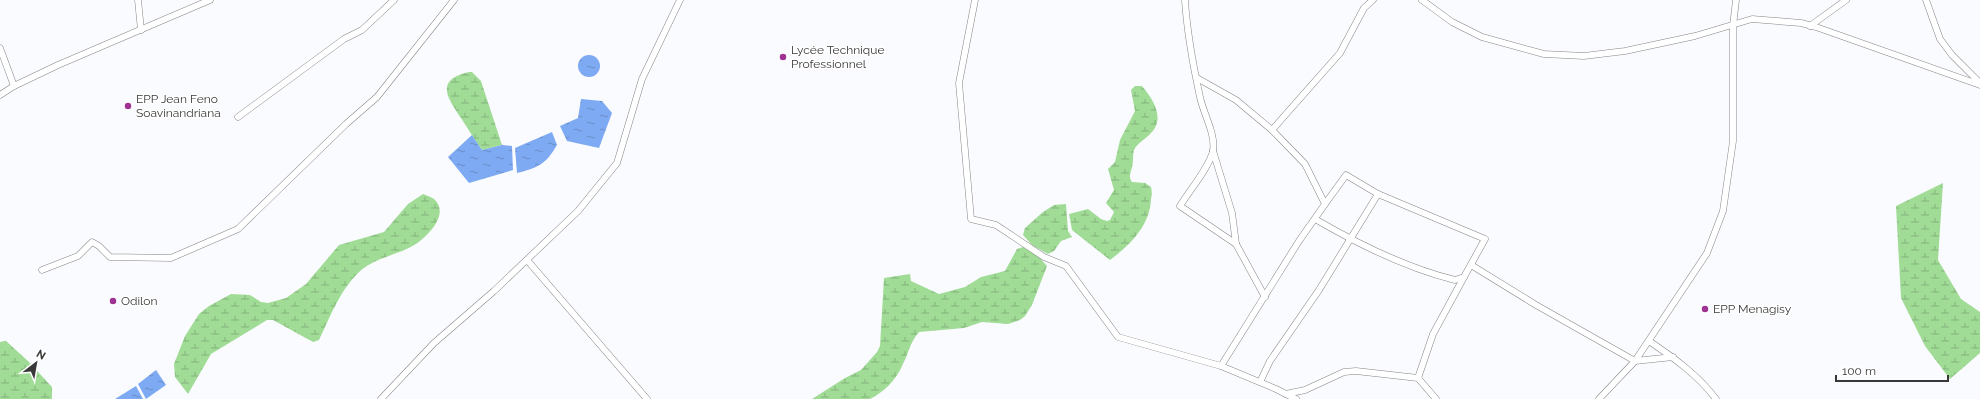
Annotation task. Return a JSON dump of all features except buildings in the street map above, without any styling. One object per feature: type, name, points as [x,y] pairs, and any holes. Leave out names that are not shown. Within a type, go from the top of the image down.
[{"type":"street","points":[[138,0],[141,30]]},
{"type":"street","points":[[0,95],[14,86],[210,0]]},
{"type":"street","points":[[238,116],[344,40],[362,30],[394,0]]},
{"type":"street","points":[[42,270],[78,256],[92,242],[99,246],[110,257],[171,258],[238,229],[346,124],[377,97],[454,0]]},
{"type":"street","points":[[381,399],[434,343],[494,291],[578,211],[617,163],[642,78],[680,0]]},
{"type":"street","points":[[975,0],[967,34],[959,83],[971,219],[996,225],[1044,257],[1066,266],[1118,337],[1221,366],[1296,399]]},
{"type":"street","points":[[1185,0],[1186,17],[1200,98],[1213,142],[1213,151],[1232,213],[1236,244],[1265,298]]},
{"type":"street","points":[[1272,130],[1340,53],[1364,8],[1373,0]]},
{"type":"street","points":[[1422,0],[1452,22],[1482,37],[1544,54],[1584,56],[1625,51],[1695,36],[1733,26],[1752,19],[1810,26],[1980,84]]},
{"type":"street","points":[[1599,399],[1635,361],[1649,341],[1707,253],[1723,211],[1734,141],[1733,26],[1736,0]]},
{"type":"street","points":[[1810,26],[1846,0]]},
{"type":"street","points":[[1926,0],[1940,39],[1980,84]]},
{"type":"street","points":[[0,48],[14,86]]},
{"type":"street","points":[[1197,78],[1236,100],[1272,130],[1305,164],[1325,204]]},
{"type":"street","points":[[1213,151],[1203,170],[1180,206],[1236,244]]},
{"type":"street","points":[[1221,366],[1325,204],[1346,175],[1378,194],[1485,239],[1433,334],[1418,378]]},
{"type":"street","points":[[1260,382],[1270,361],[1319,290],[1378,194]]},
{"type":"street","points":[[1315,220],[1350,240],[1442,276],[1455,280],[1464,277]]},
{"type":"street","points":[[527,260],[646,399]]},
{"type":"street","points":[[1471,265],[1536,305],[1635,361],[1673,357]]},
{"type":"street","points":[[1649,341],[1673,357],[1704,384],[1716,399]]},
{"type":"street","points":[[1286,394],[1305,390],[1344,372],[1356,371],[1418,378],[1436,399]]},
{"type":"green space","points":[[472,72],[481,81],[502,145],[482,150],[452,104],[447,90],[448,85],[451,80],[458,75]]},
{"type":"green space","points":[[1135,86],[1142,86],[1146,91],[1156,108],[1157,115],[1155,127],[1135,148],[1133,165],[1130,174],[1132,182],[1145,183],[1151,187],[1152,194],[1150,209],[1138,234],[1125,248],[1110,260],[1072,230],[1069,214],[1088,209],[1101,219],[1107,221],[1110,220],[1114,212],[1106,203],[1114,190],[1108,169],[1115,162],[1120,140],[1135,111],[1131,90]]},
{"type":"green space","points":[[1943,183],[1938,260],[1961,299],[1980,312],[1980,353],[1950,379],[1925,346],[1901,298],[1896,206]]},
{"type":"green space","points":[[423,194],[434,199],[440,211],[439,217],[432,229],[416,244],[380,259],[359,272],[341,295],[319,340],[313,342],[273,320],[267,320],[211,354],[188,394],[175,377],[174,364],[185,336],[199,314],[209,306],[231,294],[250,295],[261,302],[268,303],[286,298],[306,284],[339,245],[384,232],[408,204]]},
{"type":"green space","points":[[1066,204],[1068,231],[1072,237],[1061,241],[1054,251],[1048,254],[1032,245],[1023,235],[1025,228],[1043,212],[1054,205]]},
{"type":"green space","points":[[1023,247],[1039,257],[1047,266],[1032,305],[1025,316],[1020,320],[1008,324],[982,322],[964,328],[919,332],[896,376],[885,389],[875,396],[870,399],[812,399],[845,378],[861,370],[877,352],[880,346],[884,278],[910,274],[911,281],[939,294],[965,287],[981,277],[1005,271],[1017,249]]},
{"type":"green space","points":[[6,341],[28,361],[52,387],[52,399],[0,399],[0,342]]},
{"type":"water","points":[[589,55],[597,58],[600,66],[597,74],[589,77],[581,74],[578,66],[581,58]]},
{"type":"water","points":[[581,99],[602,101],[612,113],[599,148],[567,141],[560,126],[578,118]]},
{"type":"water","points":[[552,132],[557,145],[549,157],[536,167],[517,173],[515,148]]},
{"type":"water","points":[[472,135],[482,150],[502,145],[512,146],[513,170],[469,183],[448,157]]},
{"type":"water","points":[[156,370],[166,385],[146,399],[138,384]]},
{"type":"water","points":[[136,386],[143,399],[115,399]]},
{"type":"place","name":"Lycée Technique Professionnel","points":[[783,57]]},
{"type":"place","name":"EPP Jean Feno Soavinandriana","points":[[128,106]]},
{"type":"place","name":"Odilon","points":[[113,301]]},
{"type":"place","name":"EPP Menagisy","points":[[1705,309]]}]
